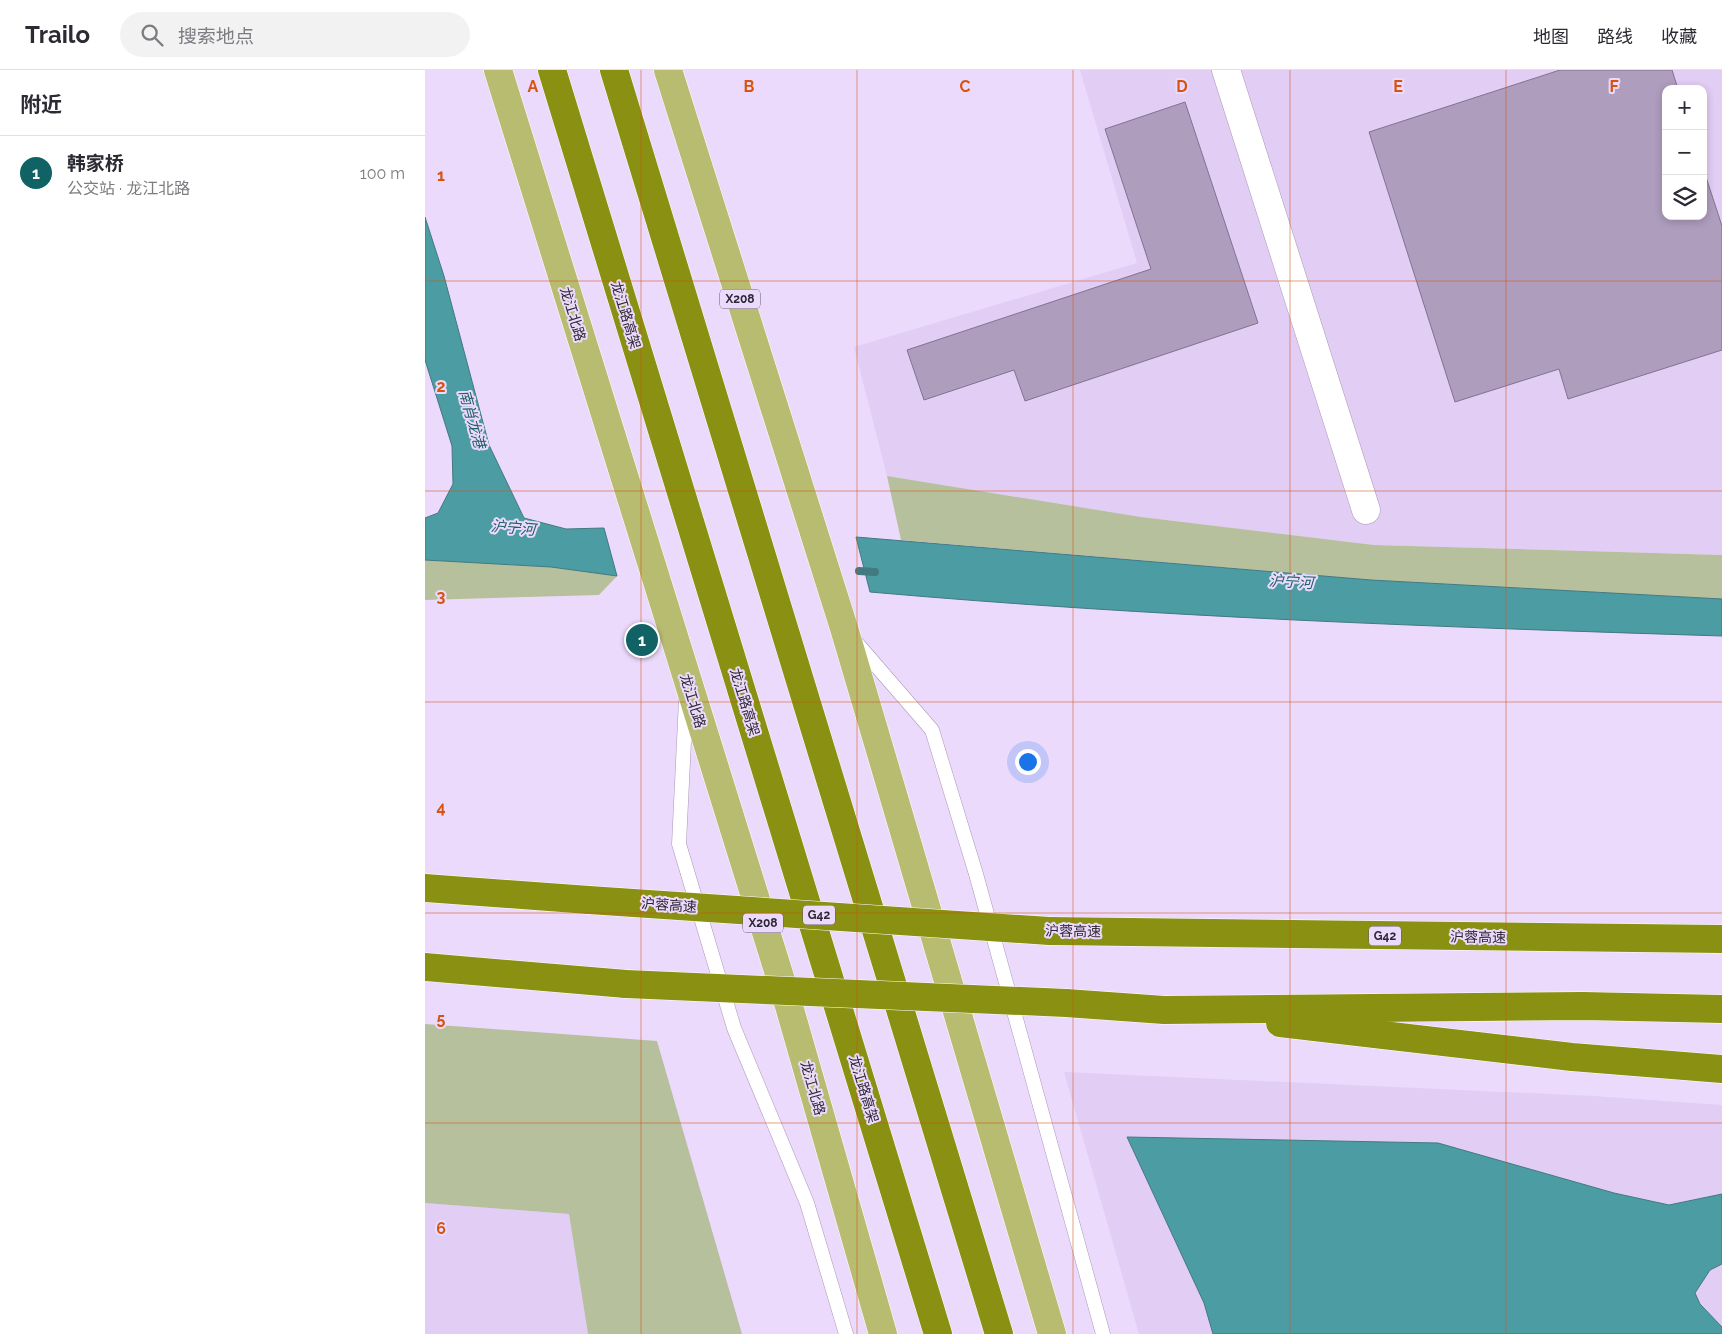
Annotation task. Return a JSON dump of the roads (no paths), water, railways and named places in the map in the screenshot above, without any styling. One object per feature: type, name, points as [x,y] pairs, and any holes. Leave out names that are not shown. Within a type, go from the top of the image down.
[{"type":"highway","name":"龙江路高架","points":[[552,70],[939,1334]]},
{"type":"highway","points":[[614,70],[695,331],[898,1012],[999,1334]]},
{"type":"highway","name":"沪蓉高速","points":[[425,888],[1049,931],[1722,939]]},
{"type":"highway","points":[[425,967],[626,984],[1066,1003],[1164,1010],[1572,1057],[1722,1069]]},
{"type":"highway","points":[[1164,1010],[1583,1006],[1722,1009]]},
{"type":"main road","name":"龙江北路","points":[[498,70],[789,1006],[883,1334]]},
{"type":"main road","name":"X208","points":[[668,70],[843,628],[1052,1334]]},
{"type":"street","points":[[1226,70],[1366,510]]},
{"type":"lane","points":[[843,628],[932,730],[976,874],[1103,1334]]},
{"type":"lane","points":[[687,682],[679,844],[734,1028],[807,1203],[846,1334]]},
{"type":"water","name":"南肖龙港","points":[[425,217],[444,276],[489,445],[524,518],[566,529],[604,528],[617,576],[551,567],[425,560],[425,518],[438,513],[453,484],[452,446],[425,360]]},
{"type":"water","points":[[856,537],[1371,580],[1722,599],[1722,636],[1402,625],[1189,615],[870,592]]},
{"type":"water","points":[[1127,1137],[1438,1143],[1614,1193],[1669,1205],[1722,1194],[1722,1264],[1710,1270],[1695,1293],[1700,1304],[1722,1327],[1722,1334],[1213,1334],[1204,1303]]},
{"type":"waterway","name":"沪宁河","points":[[859,571],[875,572]]},
{"type":"place","name":"韩家桥","points":[[642,640]]}]
